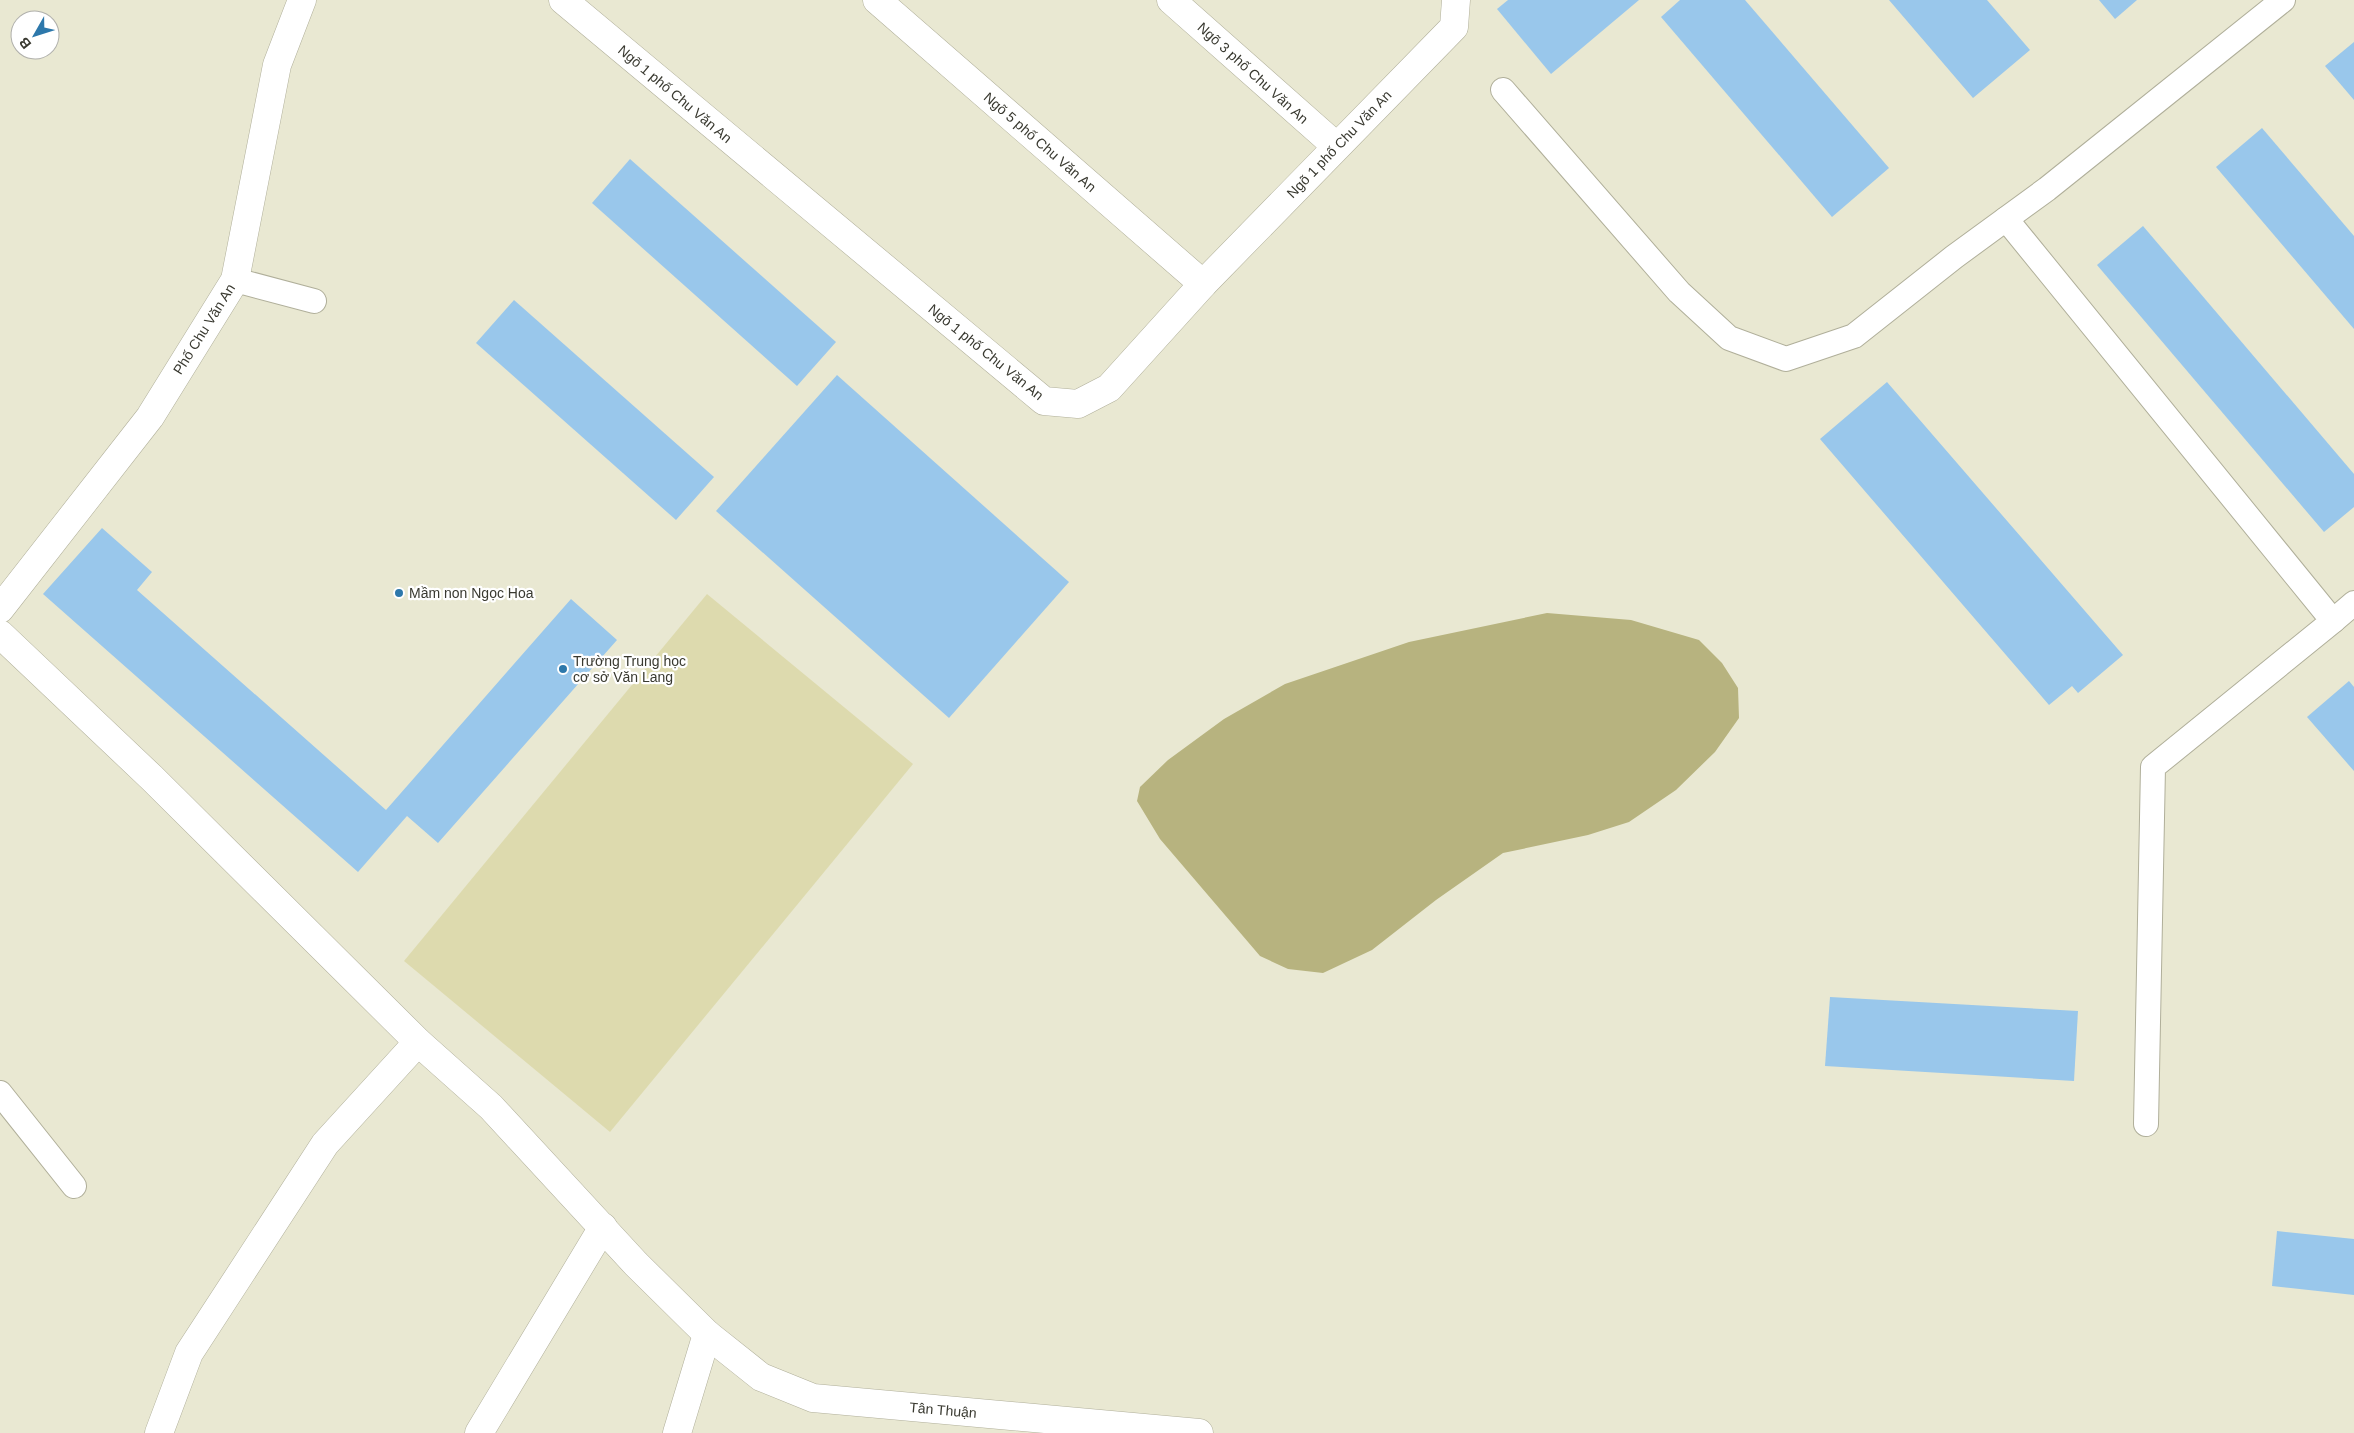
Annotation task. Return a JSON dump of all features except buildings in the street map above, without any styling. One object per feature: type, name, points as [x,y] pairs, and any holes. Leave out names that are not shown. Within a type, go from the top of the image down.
[{"type":"street","name":"Phố Chu Văn An","points":[[0,609],[150,417],[235,280],[277,65],[302,0]]},
{"type":"street","name":"Ngõ 1 phố Chu Văn An","points":[[562,0],[1044,401],[1078,404],[1109,388],[1203,284],[1454,27],[1456,0]]},
{"type":"street","name":"Ngõ 5 phố Chu Văn An","points":[[877,0],[1203,284]]},
{"type":"street","name":"Ngõ 3 phố Chu Văn An","points":[[1171,0],[1336,146]]},
{"type":"street","name":"Tân Thuận","points":[[0,634],[152,778],[418,1042],[491,1107],[636,1264],[707,1334],[761,1377],[813,1398],[1032,1425],[1198,1433]]},
{"type":"street","points":[[160,1433],[189,1353],[325,1144],[418,1042]]},
{"type":"street","points":[[480,1433],[602,1226]]},
{"type":"street","points":[[678,1433],[707,1334]]},
{"type":"lane","points":[[1503,90],[1679,292],[1729,338],[1786,359],[1854,336],[2006,219],[2283,0]]},
{"type":"lane","points":[[2006,219],[2333,621]]},
{"type":"lane","points":[[235,280],[314,301]]},
{"type":"lane","points":[[2146,1124],[2153,768],[2354,603]]},
{"type":"lane","points":[[0,1093],[74,1186]]},
{"type":"shaded area","points":[[707,594],[913,764],[610,1132],[404,961]]},
{"type":"shaded area","points":[[1547,613],[1631,620],[1699,640],[1722,663],[1738,688],[1739,718],[1715,752],[1676,790],[1629,822],[1588,835],[1503,853],[1436,900],[1372,950],[1323,973],[1288,969],[1260,956],[1160,839],[1137,801],[1140,787],[1168,760],[1224,719],[1285,684],[1409,642]]},
{"type":"place","name":"Mầm non Ngọc Hoa","points":[[399,593]]},
{"type":"place","name":"Trường Trung học cơ sở Văn Lang","points":[[563,669]]}]
